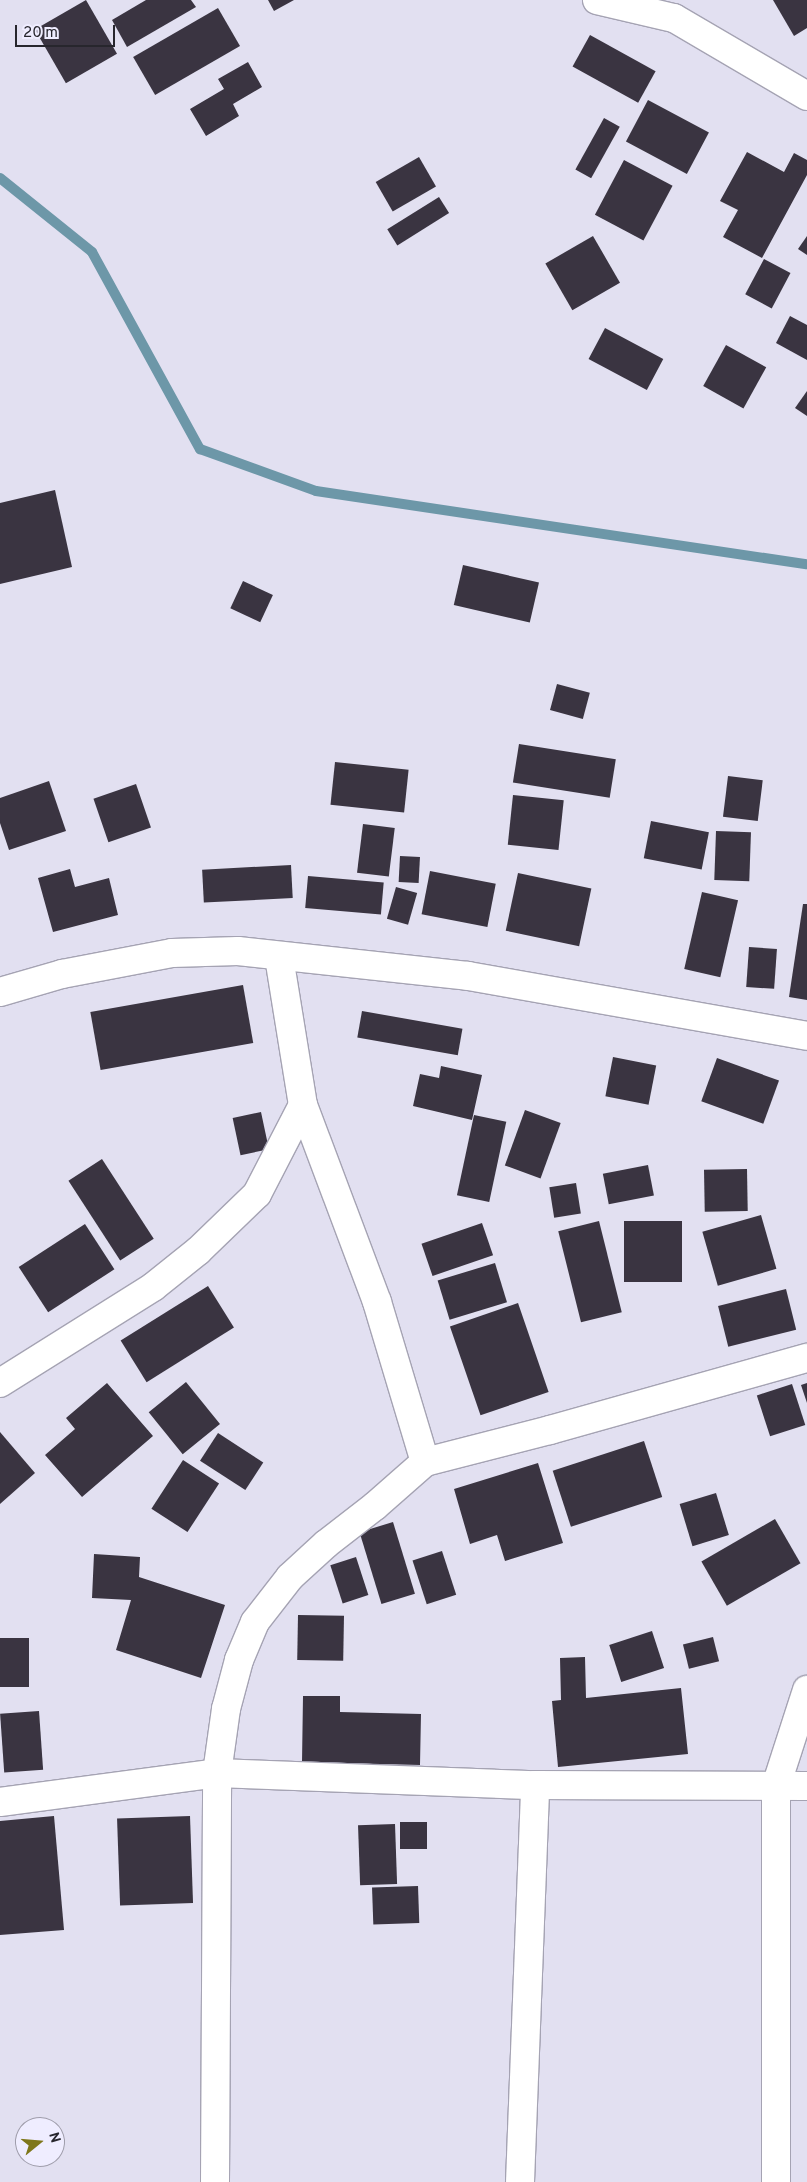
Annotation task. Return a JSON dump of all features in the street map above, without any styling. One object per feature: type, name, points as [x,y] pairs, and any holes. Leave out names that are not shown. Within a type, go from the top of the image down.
[{"type":"street","points":[[597,0],[673,9],[807,96]]},
{"type":"street","points":[[0,992],[62,974],[172,953],[238,951],[279,957],[468,976],[807,1036]]},
{"type":"street","points":[[279,957],[303,1105],[377,1302],[424,1462]]},
{"type":"street","points":[[0,1383],[153,1287],[198,1251],[257,1194],[303,1105]]},
{"type":"street","points":[[216,2182],[217,1773],[226,1709],[239,1660],[255,1622],[290,1577],[326,1544],[375,1506],[424,1462],[550,1430],[807,1358]]},
{"type":"street","points":[[776,2182],[776,1786],[807,1690]]},
{"type":"street","points":[[0,1802],[217,1773],[535,1785],[807,1786]]},
{"type":"street","points":[[520,2182],[535,1785]]},
{"type":"building","points":[[86,0],[117,54],[66,83],[35,30]]},
{"type":"building","points":[[146,0],[191,0],[196,7],[127,47],[112,20]]},
{"type":"building","points":[[268,0],[294,0],[274,11]]},
{"type":"building","points":[[773,0],[807,0],[807,28],[794,36]]},
{"type":"building","points":[[218,8],[240,46],[155,95],[133,57]]},
{"type":"building","points":[[590,35],[656,71],[638,103],[573,66]]},
{"type":"building","points":[[248,62],[262,87],[233,104],[239,116],[206,136],[190,109],[224,89],[218,79]]},
{"type":"building","points":[[648,100],[709,132],[687,174],[626,141]]},
{"type":"building","points":[[604,118],[620,127],[591,178],[575,170]]},
{"type":"building","points":[[747,152],[784,172],[794,153],[807,160],[807,175],[762,258],[723,237],[738,210],[720,201]]},
{"type":"building","points":[[419,157],[436,186],[393,211],[376,182]]},
{"type":"building","points":[[624,160],[673,186],[643,241],[595,215]]},
{"type":"building","points":[[439,197],[449,213],[397,245],[387,229]]},
{"type":"building","points":[[593,236],[620,283],[572,310],[545,264]]},
{"type":"building","points":[[807,236],[807,255],[798,249]]},
{"type":"building","points":[[764,259],[790,273],[772,308],[745,294]]},
{"type":"building","points":[[790,316],[807,325],[807,360],[776,343]]},
{"type":"building","points":[[605,328],[663,359],[647,390],[589,359]]},
{"type":"building","points":[[726,345],[766,367],[743,408],[703,386]]},
{"type":"building","points":[[807,391],[807,416],[795,408]]},
{"type":"building","points":[[55,490],[72,567],[0,584],[0,503]]},
{"type":"building","points":[[463,565],[539,583],[530,622],[454,605]]},
{"type":"building","points":[[243,581],[273,595],[260,622],[230,608]]},
{"type":"building","points":[[557,684],[590,693],[583,719],[550,710]]},
{"type":"building","points":[[519,744],[616,759],[610,798],[513,783]]},
{"type":"building","points":[[335,762],[409,770],[404,812],[331,805]]},
{"type":"building","points":[[728,776],[763,780],[758,821],[723,817]]},
{"type":"building","points":[[49,781],[66,831],[9,850],[0,823],[0,798]]},
{"type":"building","points":[[136,784],[151,827],[108,842],[93,799]]},
{"type":"building","points":[[513,795],[564,800],[558,850],[508,845]]},
{"type":"building","points":[[651,821],[709,832],[702,870],[644,858]]},
{"type":"building","points":[[363,824],[395,828],[389,877],[357,873]]},
{"type":"building","points":[[716,831],[751,832],[749,881],[714,880]]},
{"type":"building","points":[[400,856],[420,857],[419,883],[399,882]]},
{"type":"building","points":[[291,865],[293,898],[204,903],[202,870]]},
{"type":"building","points":[[70,869],[75,887],[109,878],[118,915],[53,932],[38,878]]},
{"type":"building","points":[[430,871],[496,884],[487,927],[422,914]]},
{"type":"building","points":[[518,873],[591,889],[579,946],[506,931]]},
{"type":"building","points":[[308,876],[384,883],[381,915],[305,908]]},
{"type":"building","points":[[396,887],[417,893],[408,925],[387,919]]},
{"type":"building","points":[[702,892],[738,900],[720,977],[684,969]]},
{"type":"building","points":[[803,904],[807,904],[807,1000],[789,997]]},
{"type":"building","points":[[749,947],[777,949],[774,989],[746,987]]},
{"type":"building","points":[[243,985],[253,1043],[101,1070],[90,1012]]},
{"type":"building","points":[[362,1011],[462,1029],[458,1055],[357,1038]]},
{"type":"building","points":[[613,1057],[656,1065],[649,1105],[605,1096]]},
{"type":"building","points":[[717,1058],[779,1081],[763,1124],[701,1101]]},
{"type":"building","points":[[441,1066],[482,1075],[472,1120],[413,1106],[420,1074],[439,1078]]},
{"type":"building","points":[[525,1110],[561,1123],[541,1178],[505,1165]]},
{"type":"building","points":[[261,1112],[269,1149],[241,1155],[233,1118]]},
{"type":"building","points":[[474,1115],[506,1122],[489,1202],[457,1195]]},
{"type":"building","points":[[102,1159],[154,1239],[120,1260],[68,1181]]},
{"type":"building","points":[[648,1165],[654,1195],[609,1204],[603,1174]]},
{"type":"building","points":[[747,1169],[748,1211],[705,1212],[704,1170]]},
{"type":"building","points":[[576,1183],[581,1214],[554,1218],[549,1187]]},
{"type":"building","points":[[761,1215],[776,1269],[718,1286],[702,1232]]},
{"type":"building","points":[[599,1221],[622,1312],[581,1322],[558,1231]]},
{"type":"building","points":[[624,1221],[682,1221],[682,1282],[624,1282]]},
{"type":"building","points":[[482,1223],[493,1255],[433,1276],[421,1244]]},
{"type":"building","points":[[85,1224],[114,1269],[48,1312],[19,1267]]},
{"type":"building","points":[[495,1263],[507,1302],[450,1320],[438,1281]]},
{"type":"building","points":[[208,1286],[234,1328],[147,1382],[121,1341]]},
{"type":"building","points":[[786,1289],[796,1330],[728,1347],[718,1306]]},
{"type":"building","points":[[518,1303],[549,1392],[481,1415],[450,1326]]},
{"type":"building","points":[[186,1382],[220,1424],[183,1454],[149,1412]]},
{"type":"building","points":[[107,1383],[153,1436],[82,1497],[45,1455],[75,1429],[66,1418]]},
{"type":"building","points":[[807,1383],[807,1403],[801,1385]]},
{"type":"building","points":[[792,1384],[805,1425],[770,1436],[757,1395]]},
{"type":"building","points":[[0,1432],[35,1473],[0,1504]]},
{"type":"building","points":[[218,1433],[263,1462],[245,1490],[200,1461]]},
{"type":"building","points":[[644,1441],[662,1497],[571,1527],[553,1471]]},
{"type":"building","points":[[183,1460],[219,1483],[187,1532],[151,1509]]},
{"type":"building","points":[[538,1463],[563,1543],[505,1561],[497,1535],[470,1544],[454,1489]]},
{"type":"building","points":[[716,1493],[729,1535],[693,1546],[680,1504]]},
{"type":"building","points":[[775,1519],[800,1563],[727,1606],[701,1562]]},
{"type":"building","points":[[393,1522],[415,1594],[381,1604],[360,1532]]},
{"type":"building","points":[[442,1551],[456,1595],[427,1604],[413,1561]]},
{"type":"building","points":[[94,1554],[140,1557],[139,1577],[225,1605],[201,1678],[116,1650],[131,1600],[92,1598]]},
{"type":"building","points":[[356,1557],[368,1595],[343,1603],[330,1565]]},
{"type":"building","points":[[298,1615],[344,1616],[343,1661],[297,1660]]},
{"type":"building","points":[[652,1631],[664,1668],[621,1682],[609,1645]]},
{"type":"building","points":[[713,1637],[719,1661],[689,1669],[683,1644]]},
{"type":"building","points":[[0,1638],[29,1638],[29,1687],[0,1687]]},
{"type":"building","points":[[585,1657],[586,1698],[681,1688],[688,1754],[558,1767],[552,1701],[561,1700],[560,1658]]},
{"type":"building","points":[[303,1696],[340,1696],[340,1712],[421,1714],[420,1765],[302,1762]]},
{"type":"building","points":[[39,1711],[43,1770],[4,1773],[0,1714]]},
{"type":"building","points":[[54,1816],[64,1930],[0,1935],[0,1821]]},
{"type":"building","points":[[190,1816],[193,1903],[120,1905],[117,1819]]},
{"type":"building","points":[[400,1822],[427,1822],[427,1849],[400,1849]]},
{"type":"building","points":[[395,1824],[397,1884],[360,1885],[358,1825]]},
{"type":"building","points":[[418,1886],[419,1923],[373,1925],[372,1888]]},
{"type":"waterway","points":[[0,178],[92,252],[200,449],[316,491],[807,564]]}]
